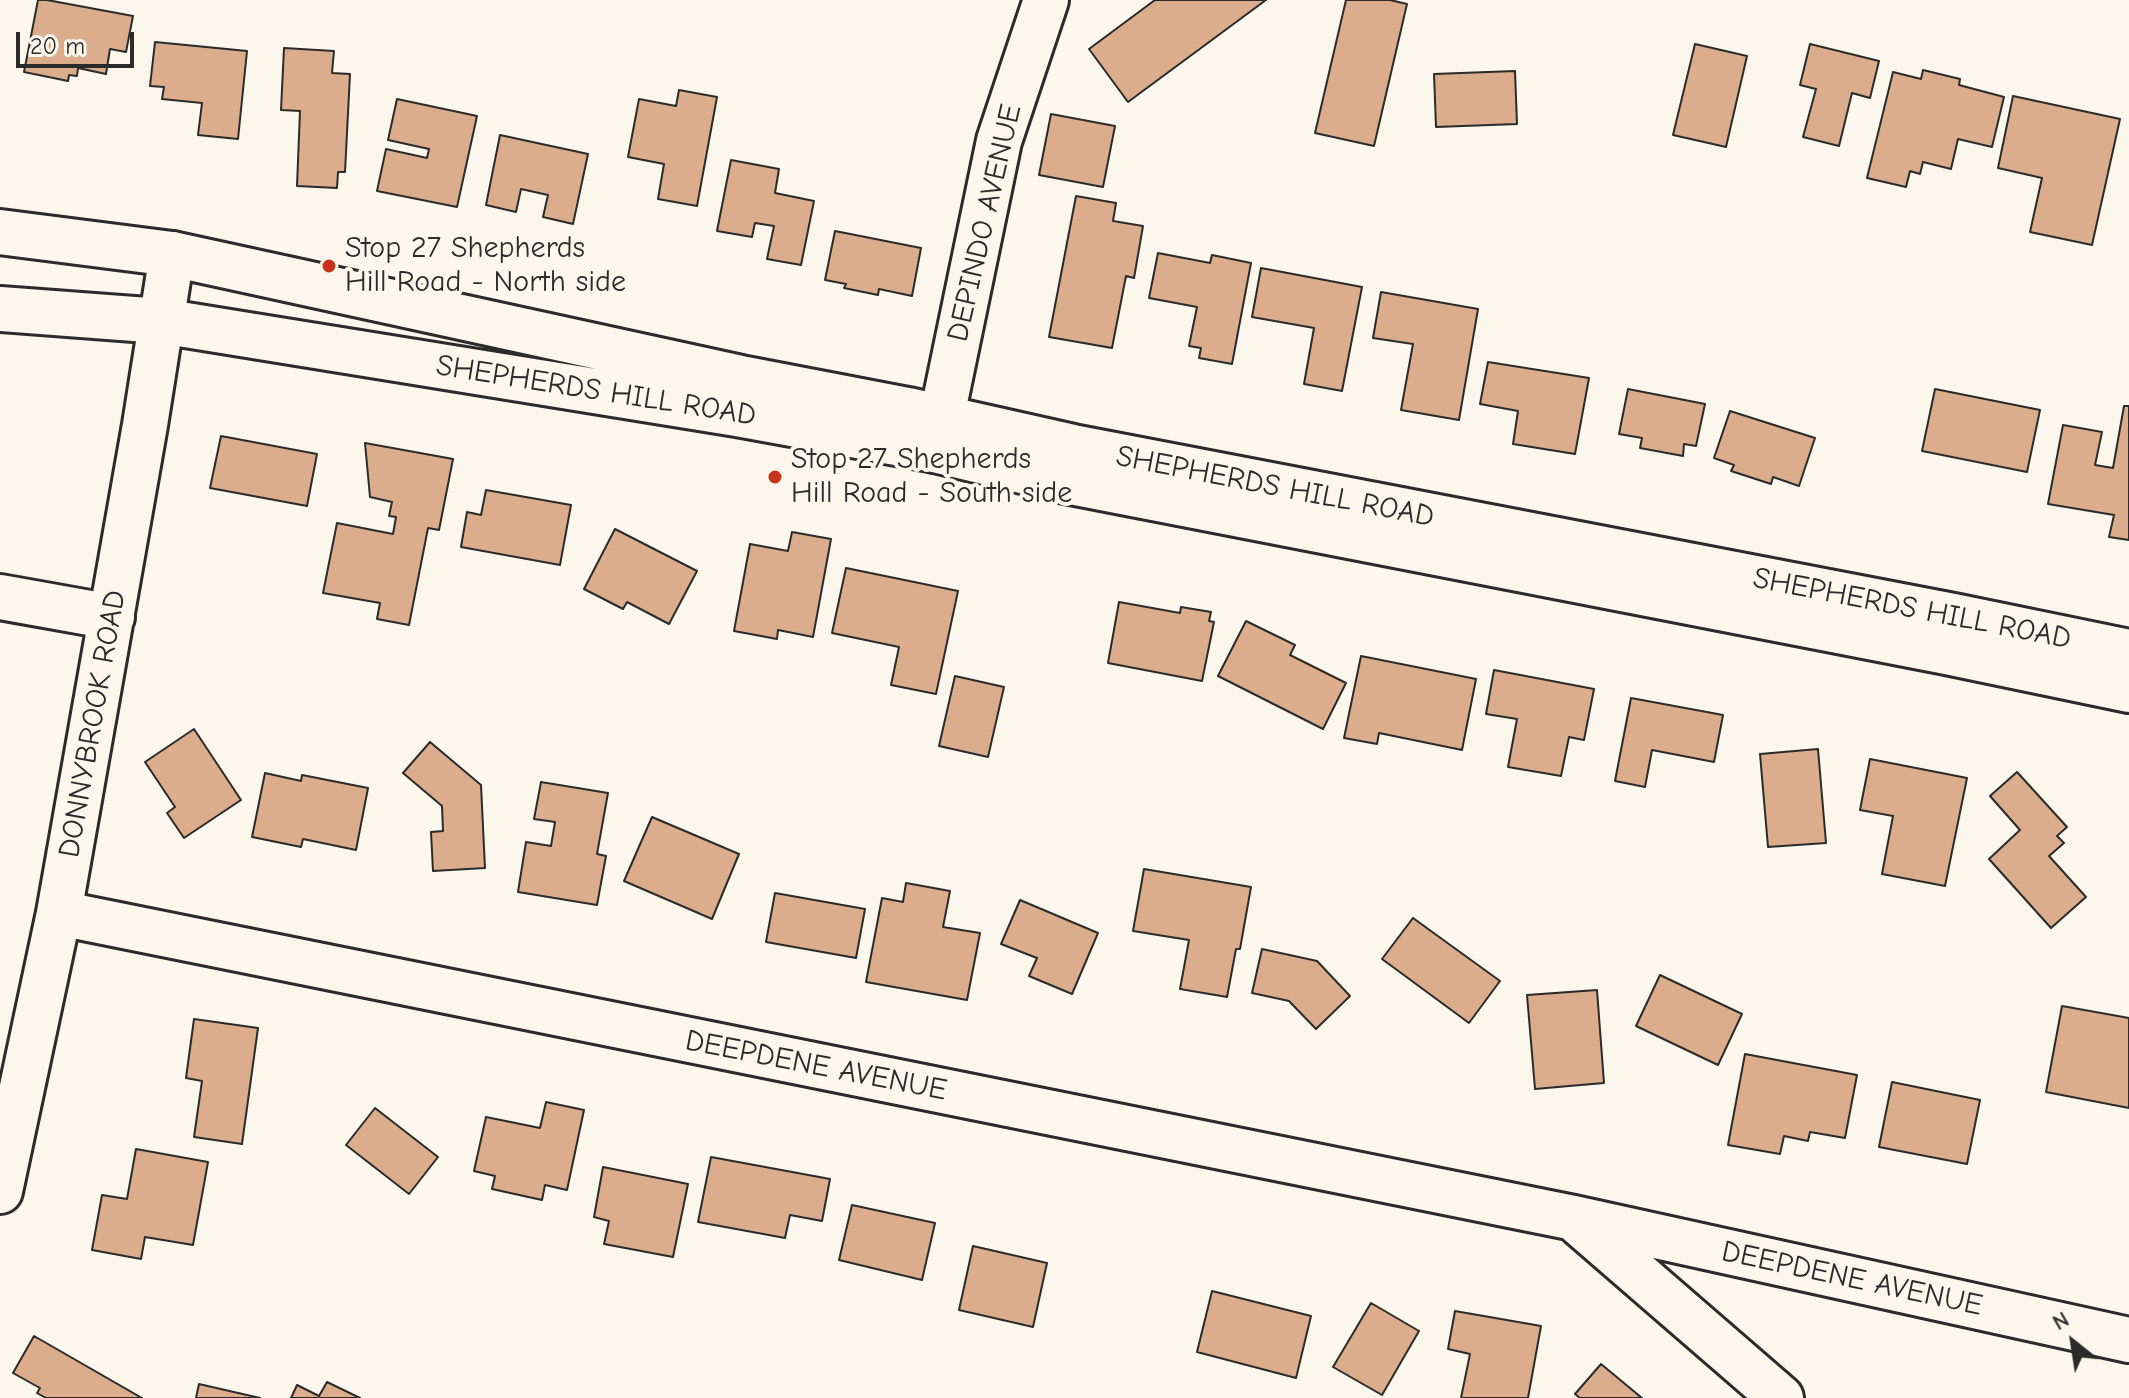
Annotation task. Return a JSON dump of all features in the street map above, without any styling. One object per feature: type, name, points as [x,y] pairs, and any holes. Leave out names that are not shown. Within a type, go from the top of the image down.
[{"type":"main road","name":"DEPINDO AVENUE","points":[[938,434],[999,141],[1046,0]]},
{"type":"main road","name":"SHEPHERDS HILL ROAD","points":[[0,232],[172,254],[741,378],[908,410],[938,434],[1060,480],[2129,690]]},
{"type":"main road","name":"DONNYBROOK ROAD","points":[[0,1191],[59,913],[172,254]]},
{"type":"main road","name":"SHEPHERDS HILL ROAD","points":[[0,309],[161,321],[737,414],[938,434],[1119,457],[2129,652]]},
{"type":"main road","points":[[0,597],[112,617]]},
{"type":"main road","name":"DEEPDENE AVENUE","points":[[59,913],[1574,1218],[2129,1340]]},
{"type":"main road","name":"DEEPDENE AVENUE","points":[[1574,1218],[1781,1398]]},
{"type":"building","points":[[38,0],[133,16],[126,52],[110,49],[106,74],[78,68],[77,76],[69,75],[68,81],[24,72]]},
{"type":"building","points":[[1155,0],[1266,0],[1128,102],[1089,49]]},
{"type":"building","points":[[1346,0],[1390,0],[1407,4],[1374,146],[1315,133]]},
{"type":"building","points":[[155,42],[247,51],[238,139],[198,135],[202,103],[162,99],[164,87],[150,86]]},
{"type":"building","points":[[1695,44],[1747,56],[1726,147],[1673,135]]},
{"type":"building","points":[[1810,44],[1879,61],[1870,98],[1852,93],[1839,146],[1803,137],[1816,89],[1800,85]]},
{"type":"building","points":[[284,48],[334,51],[332,73],[350,74],[345,172],[338,172],[337,188],[297,186],[300,111],[281,110]]},
{"type":"building","points":[[1923,70],[1960,79],[1959,85],[2004,97],[1992,147],[1958,139],[1951,169],[1923,162],[1920,174],[1910,171],[1906,187],[1867,178],[1893,72],[1921,79]]},
{"type":"building","points":[[1515,71],[1517,124],[1436,127],[1434,74]]},
{"type":"building","points":[[679,90],[717,97],[697,206],[658,199],[664,164],[628,157],[639,99],[676,106]]},
{"type":"building","points":[[2013,96],[2120,119],[2092,245],[2030,232],[2042,178],[1998,168]]},
{"type":"building","points":[[397,99],[477,116],[457,207],[377,191],[386,149],[427,158],[429,149],[388,140]]},
{"type":"building","points":[[1051,114],[1115,126],[1103,187],[1039,175]]},
{"type":"building","points":[[500,135],[588,154],[573,224],[543,217],[548,195],[521,189],[516,212],[486,205]]},
{"type":"building","points":[[731,160],[779,169],[775,193],[814,201],[801,265],[767,259],[774,226],[755,223],[752,237],[717,231]]},
{"type":"building","points":[[1076,196],[1116,203],[1113,221],[1143,226],[1134,278],[1126,276],[1112,348],[1049,337]]},
{"type":"building","points":[[835,231],[921,248],[912,296],[879,289],[878,295],[844,288],[846,284],[825,280]]},
{"type":"building","points":[[1158,253],[1210,263],[1212,255],[1251,263],[1232,364],[1199,358],[1201,348],[1189,346],[1197,307],[1149,298]]},
{"type":"building","points":[[1261,268],[1362,287],[1342,391],[1304,384],[1314,328],[1252,317]]},
{"type":"building","points":[[1381,292],[1478,309],[1459,420],[1401,410],[1413,344],[1373,338]]},
{"type":"building","points":[[1488,362],[1589,378],[1575,454],[1513,444],[1518,411],[1480,404]]},
{"type":"building","points":[[1628,389],[1705,404],[1696,446],[1684,444],[1683,456],[1640,448],[1642,438],[1619,434]]},
{"type":"building","points":[[1935,389],[2040,410],[2027,472],[1922,451]]},
{"type":"building","points":[[2124,406],[2129,406],[2129,540],[2109,537],[2114,515],[2048,504],[2063,425],[2102,432],[2095,465],[2113,468]]},
{"type":"building","points":[[1730,411],[1815,438],[1799,486],[1773,477],[1771,484],[1731,471],[1734,465],[1714,458]]},
{"type":"building","points":[[221,436],[317,454],[307,506],[210,488]]},
{"type":"building","points":[[365,443],[453,459],[439,530],[428,528],[409,625],[377,619],[380,603],[323,593],[337,523],[393,534],[396,517],[389,516],[392,502],[370,497]]},
{"type":"building","points":[[486,490],[571,505],[560,565],[461,547],[467,512],[481,515]]},
{"type":"building","points":[[615,529],[697,571],[669,624],[627,602],[623,609],[584,589]]},
{"type":"building","points":[[792,532],[831,539],[813,637],[778,630],[777,639],[734,631],[750,544],[788,551]]},
{"type":"building","points":[[846,568],[958,591],[936,694],[891,685],[899,647],[832,633]]},
{"type":"building","points":[[1119,602],[1180,613],[1181,607],[1211,612],[1209,621],[1214,622],[1202,681],[1108,663]]},
{"type":"building","points":[[1246,621],[1295,645],[1290,655],[1346,683],[1323,729],[1218,676]]},
{"type":"building","points":[[1361,656],[1476,679],[1462,750],[1379,733],[1377,744],[1344,738]]},
{"type":"building","points":[[1494,670],[1594,689],[1584,740],[1569,737],[1561,776],[1508,767],[1517,719],[1486,714]]},
{"type":"building","points":[[955,676],[1004,687],[988,757],[939,746]]},
{"type":"building","points":[[1631,698],[1723,715],[1714,762],[1652,750],[1645,787],[1615,781]]},
{"type":"building","points":[[194,729],[241,800],[184,838],[167,813],[175,807],[145,762]]},
{"type":"building","points":[[430,742],[481,785],[485,868],[433,871],[431,832],[443,831],[442,806],[403,773]]},
{"type":"building","points":[[1818,749],[1826,843],[1768,847],[1760,754]]},
{"type":"building","points":[[1870,759],[1967,778],[1945,886],[1882,874],[1893,816],[1860,810]]},
{"type":"building","points":[[2017,772],[2067,827],[2057,836],[2064,843],[2049,856],[2086,897],[2051,928],[1989,859],[2020,830],[1990,796]]},
{"type":"building","points":[[265,773],[301,781],[302,775],[368,788],[356,850],[303,839],[301,847],[252,837]]},
{"type":"building","points":[[541,782],[608,793],[597,854],[606,856],[597,905],[518,892],[526,842],[551,846],[555,822],[534,819]]},
{"type":"building","points":[[652,817],[739,854],[712,919],[624,881]]},
{"type":"building","points":[[1144,869],[1251,887],[1240,949],[1236,949],[1227,997],[1180,989],[1189,940],[1133,931]]},
{"type":"building","points":[[906,883],[950,891],[943,927],[980,933],[967,1000],[866,982],[882,898],[903,902]]},
{"type":"building","points":[[775,893],[865,909],[856,958],[766,942]]},
{"type":"building","points":[[1020,900],[1098,933],[1072,994],[1029,976],[1037,958],[1001,944]]},
{"type":"building","points":[[1413,918],[1500,981],[1469,1023],[1382,959]]},
{"type":"building","points":[[1262,949],[1317,961],[1350,996],[1316,1029],[1289,1001],[1252,993]]},
{"type":"building","points":[[1660,975],[1742,1014],[1718,1065],[1636,1026]]},
{"type":"building","points":[[1597,990],[1604,1083],[1535,1089],[1527,995]]},
{"type":"building","points":[[2062,1006],[2129,1018],[2129,1108],[2046,1092]]},
{"type":"building","points":[[194,1019],[258,1028],[242,1144],[194,1137],[202,1081],[186,1078]]},
{"type":"building","points":[[1745,1054],[1857,1075],[1845,1138],[1810,1132],[1808,1141],[1784,1136],[1780,1154],[1728,1145]]},
{"type":"building","points":[[1892,1082],[1980,1100],[1967,1164],[1879,1147]]},
{"type":"building","points":[[546,1102],[584,1110],[567,1190],[545,1185],[542,1200],[492,1189],[495,1176],[474,1171],[486,1117],[540,1128]]},
{"type":"building","points":[[375,1108],[438,1157],[409,1194],[346,1145]]},
{"type":"building","points":[[136,1149],[208,1162],[193,1245],[145,1237],[141,1259],[92,1250],[102,1195],[127,1199]]},
{"type":"building","points":[[711,1157],[830,1179],[822,1221],[790,1215],[785,1238],[698,1222]]},
{"type":"building","points":[[603,1167],[688,1184],[673,1257],[604,1244],[609,1221],[594,1217]]},
{"type":"building","points":[[852,1205],[935,1223],[922,1280],[839,1260]]},
{"type":"building","points":[[973,1246],[1047,1263],[1033,1327],[959,1310]]},
{"type":"building","points":[[1212,1291],[1311,1316],[1296,1378],[1197,1352]]},
{"type":"building","points":[[1371,1303],[1419,1331],[1382,1395],[1333,1367]]},
{"type":"building","points":[[1455,1311],[1541,1326],[1528,1398],[1461,1398],[1470,1354],[1448,1349]]},
{"type":"building","points":[[34,1336],[142,1398],[46,1398],[37,1393],[40,1388],[13,1373]]},
{"type":"building","points":[[1601,1364],[1642,1398],[1580,1398],[1575,1394]]},
{"type":"building","points":[[327,1382],[360,1398],[291,1398],[297,1385],[319,1396]]},
{"type":"building","points":[[199,1384],[260,1398],[196,1398]]},
{"type":"place","name":"Stop 27 Shepherds Hill Road - North side","points":[[329,266]]},
{"type":"place","name":"Stop 27 Shepherds Hill Road - South side","points":[[775,477]]}]
